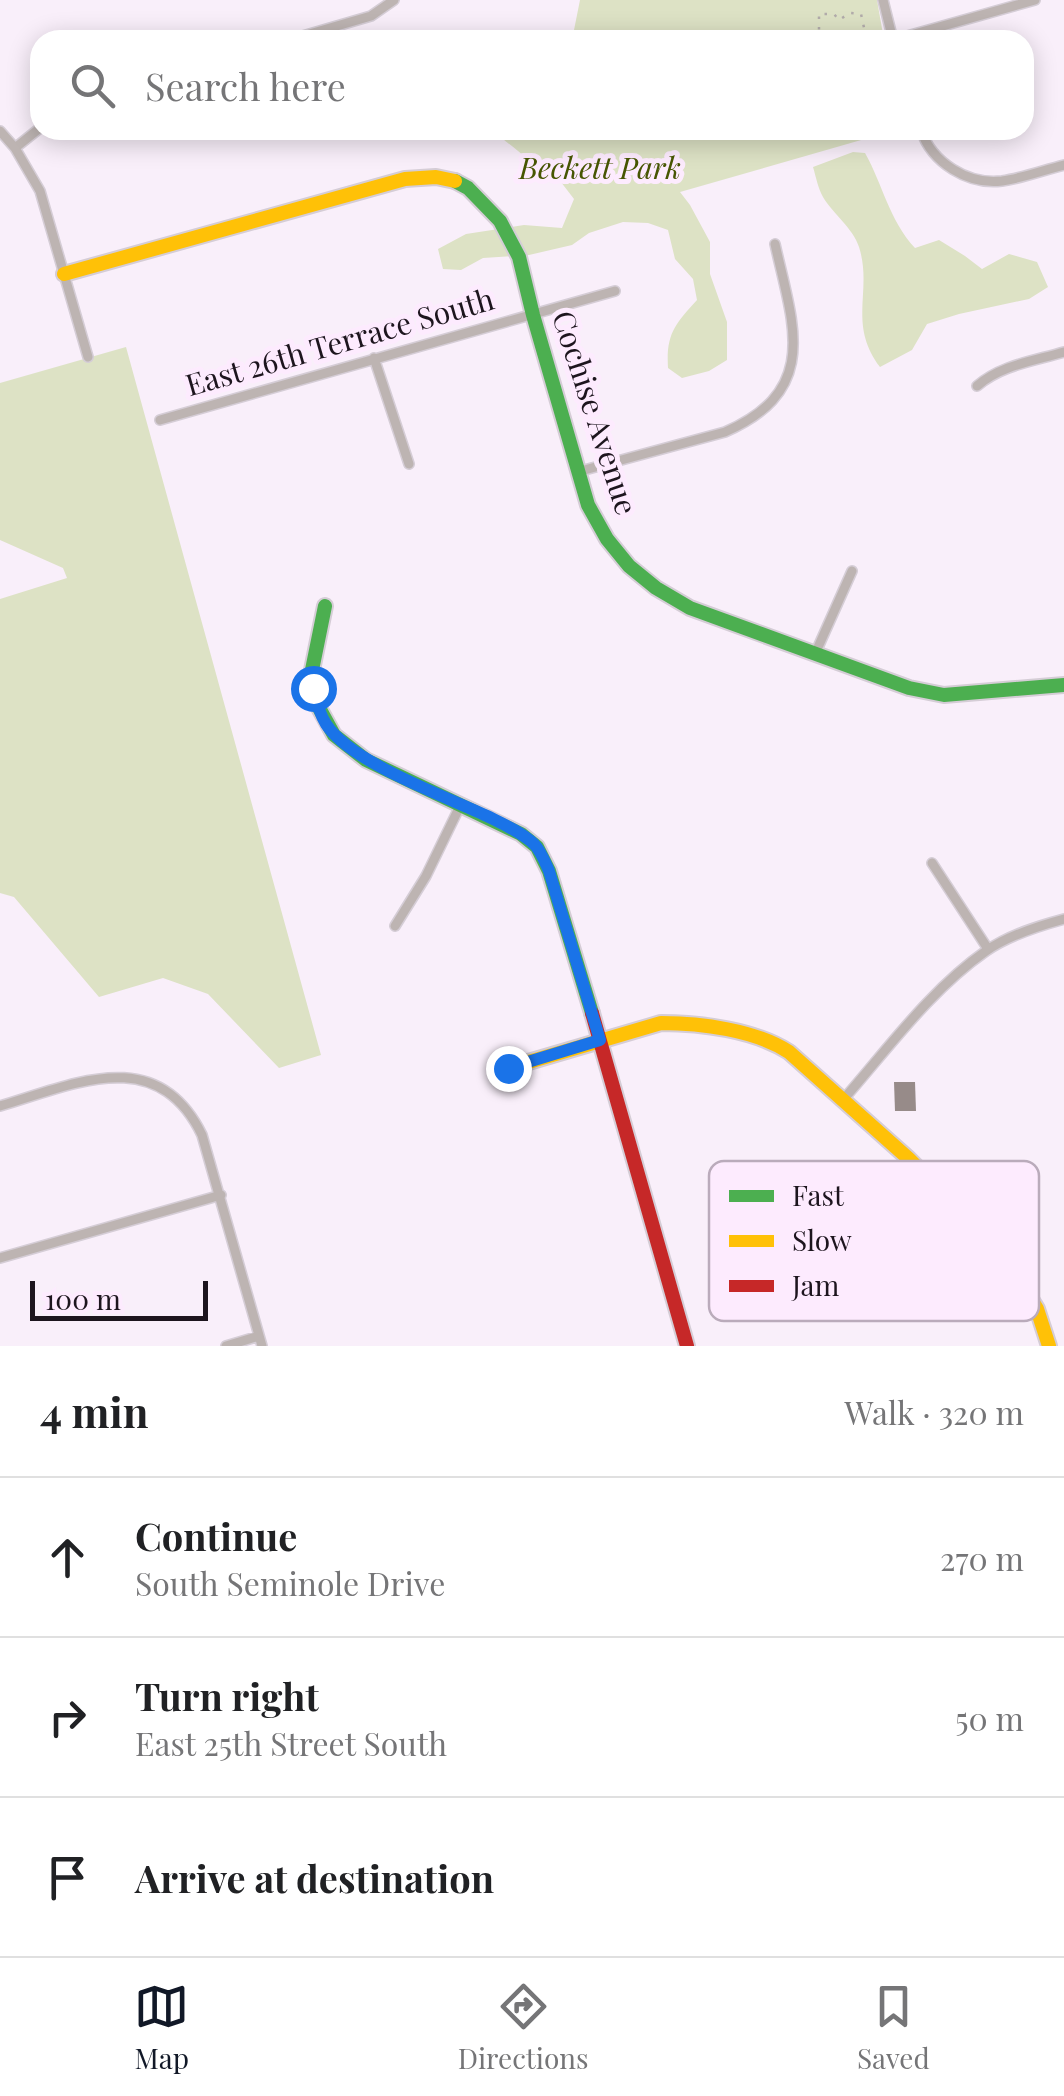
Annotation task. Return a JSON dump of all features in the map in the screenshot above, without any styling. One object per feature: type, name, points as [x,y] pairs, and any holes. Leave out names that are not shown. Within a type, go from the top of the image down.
[{"type":"street","points":[[324,30],[371,16],[394,0]]},
{"type":"street","points":[[883,0],[890,30]]},
{"type":"street","points":[[928,30],[1035,0]]},
{"type":"street","points":[[0,131],[16,148],[40,191],[88,357]]},
{"type":"street","points":[[16,148],[30,136]]},
{"type":"street","points":[[925,140],[952,169],[972,179],[1001,181],[1064,165]]},
{"type":"street","name":"Cochise Avenue","points":[[64,274],[405,179],[454,181],[476,195],[500,221],[519,257],[588,505],[602,534],[645,582],[690,608],[909,688],[944,695],[1064,685]]},
{"type":"street","points":[[577,472],[725,432],[769,405],[786,380],[795,344],[775,244]]},
{"type":"street","name":"East 26th Terrace South","points":[[160,420],[615,291]]},
{"type":"street","points":[[977,386],[1002,369],[1064,352]]},
{"type":"street","points":[[374,358],[409,464]]},
{"type":"street","points":[[815,654],[852,571]]},
{"type":"street","points":[[325,606],[312,670],[318,706],[334,735],[366,760],[521,834],[537,847],[549,871],[686,1346]]},
{"type":"street","points":[[395,926],[426,876],[461,804]]},
{"type":"street","points":[[932,863],[988,949]]},
{"type":"street","points":[[842,1101],[951,979],[988,949],[1032,928],[1064,919]]},
{"type":"street","points":[[508,1068],[661,1023],[754,1035],[789,1052],[910,1161]]},
{"type":"street","points":[[0,1106],[108,1076],[137,1078],[164,1091],[191,1114],[202,1136],[261,1341],[226,1346]]},
{"type":"street","points":[[0,1258],[220,1195]]},
{"type":"street","points":[[1039,1315],[1049,1346]]},
{"type":"path","points":[[818,30],[819,14],[834,14],[839,20],[850,13],[861,14],[865,30]]},
{"type":"green space","points":[[580,0],[877,0],[882,30],[574,30]]},
{"type":"green space","name":"Beckett Park","points":[[505,140],[861,140],[680,192],[710,242],[710,274],[727,322],[727,360],[709,371],[682,378],[668,368],[670,338],[697,300],[693,279],[675,259],[668,230],[648,223],[623,222],[589,233],[572,245],[529,255],[483,258],[461,270],[443,269],[438,249],[466,234],[524,225],[562,228],[574,199],[554,173],[540,173]]},
{"type":"green space","points":[[853,152],[865,153],[892,214],[915,248],[939,240],[982,269],[1009,254],[1037,262],[1048,287],[1029,299],[927,324],[912,350],[880,367],[865,336],[859,247],[823,197],[813,167]]},
{"type":"green space","points":[[126,347],[321,1055],[279,1068],[208,994],[163,978],[99,997],[14,897],[0,893],[0,599],[67,578],[63,568],[0,540],[0,383]]},
{"type":"building","points":[[894,1082],[915,1082],[916,1111],[895,1111]]},
{"type":"traffic: fast","points":[[455,181],[468,188],[500,221],[519,257],[588,505],[607,539],[629,566],[690,608],[909,688],[944,695],[1064,685]]},
{"type":"traffic: fast","points":[[325,606],[312,670],[318,706],[334,735],[366,760],[521,834],[537,847],[549,871],[592,1013]]},
{"type":"traffic: slow","points":[[64,274],[405,179],[436,177],[455,181]]},
{"type":"traffic: slow","points":[[508,1068],[661,1023],[727,1029],[760,1038],[789,1052],[911,1161]]},
{"type":"traffic: slow","points":[[1039,1315],[1049,1346]]},
{"type":"traffic: jam","points":[[592,1013],[687,1346]]},
{"type":"route","points":[[313,688],[334,735],[366,760],[496,820],[537,847],[549,871],[600,1040],[508,1068]]}]
